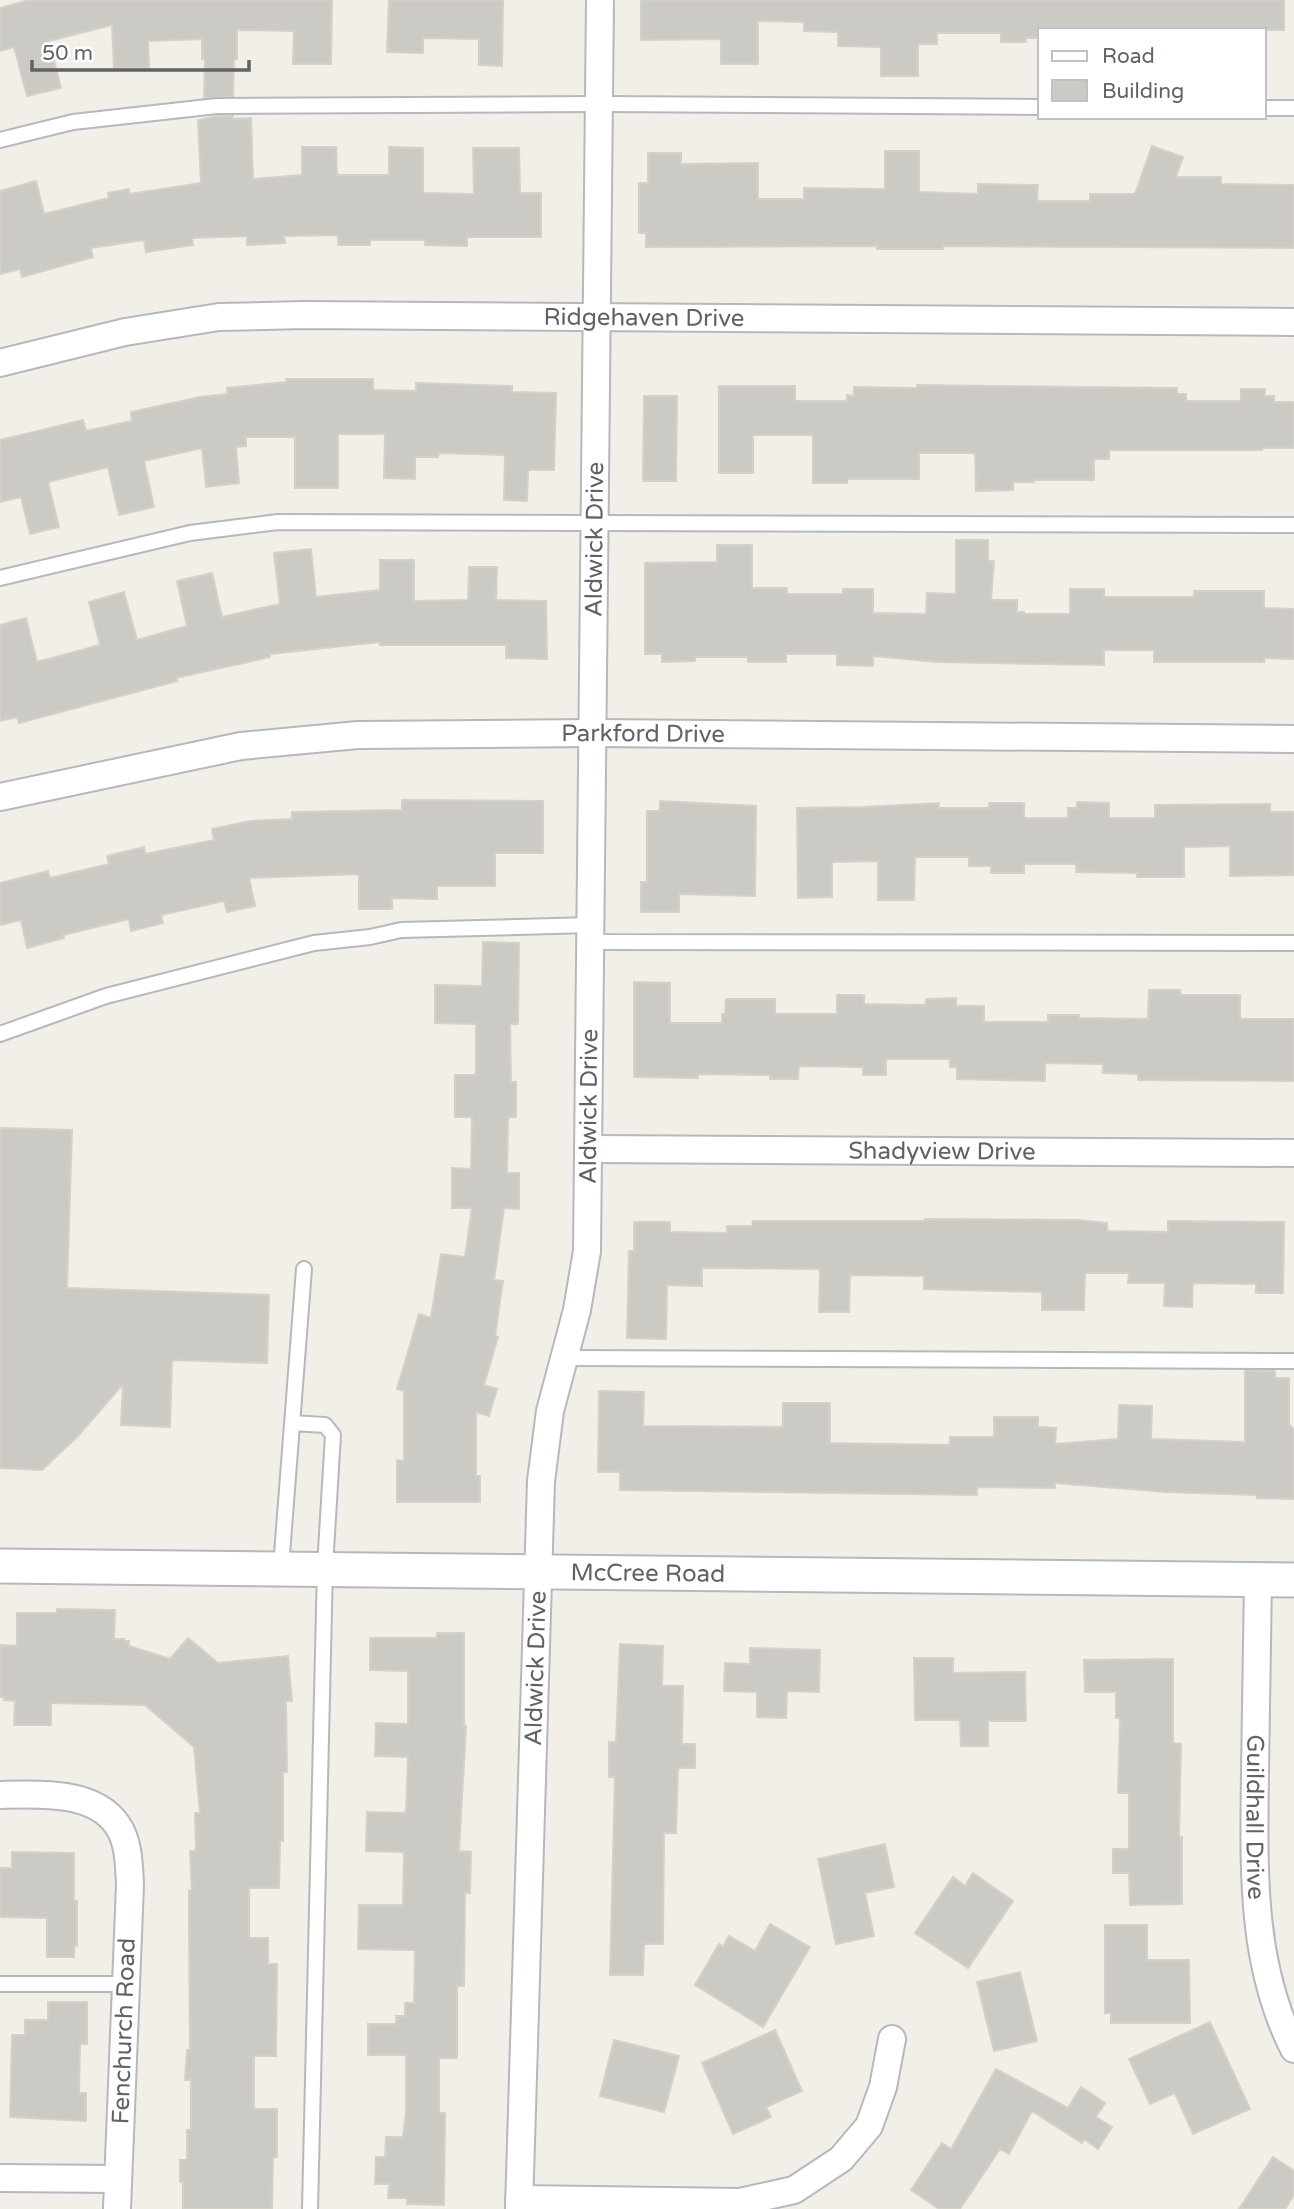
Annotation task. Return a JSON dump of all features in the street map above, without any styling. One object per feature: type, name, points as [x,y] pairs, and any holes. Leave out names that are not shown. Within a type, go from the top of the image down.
[{"type":"street","name":"Aldwick Drive","points":[[519,2204],[541,1481],[550,1411],[577,1310],[587,1251],[600,0]]},
{"type":"street","name":"Ridgehaven Drive","points":[[0,363],[125,332],[219,317],[304,315],[1294,322]]},
{"type":"street","name":"Parkford Drive","points":[[0,797],[241,746],[358,735],[593,733],[1294,739]]},
{"type":"street","name":"Shadyview Drive","points":[[588,1149],[1294,1153]]},
{"type":"street","name":"McCree Road","points":[[0,1566],[326,1567],[537,1572],[1294,1580]]},
{"type":"street","name":"Guildhall Drive","points":[[1258,1580],[1254,1878],[1263,1964],[1280,2022],[1294,2049]]},
{"type":"street","name":"Fenchurch Road","points":[[0,1795],[69,1798],[100,1807],[118,1826],[127,1853],[130,1885],[117,2209]]},
{"type":"street","points":[[519,2204],[740,2202],[794,2190],[841,2159],[869,2126],[883,2087],[892,2039]]},
{"type":"street","points":[[0,2178],[118,2179]]},
{"type":"lane","points":[[0,140],[73,122],[217,106],[600,104],[1038,107]]},
{"type":"lane","points":[[1266,108],[1294,108]]},
{"type":"lane","points":[[0,578],[190,533],[278,522],[1294,524]]},
{"type":"lane","points":[[0,1034],[106,996],[314,943],[370,937],[401,930],[1294,943]]},
{"type":"lane","points":[[281,1567],[304,1269]]},
{"type":"lane","points":[[564,1358],[1294,1361]]},
{"type":"lane","points":[[292,1423],[326,1425],[333,1435],[326,1567],[310,2209]]},
{"type":"lane","points":[[0,1984],[126,1984]]},
{"type":"building","points":[[29,0],[332,0],[331,64],[293,64],[294,31],[237,30],[233,96],[204,98],[205,59],[202,59],[202,39],[148,41],[149,67],[114,68],[112,25],[49,41],[61,88],[27,96],[14,47],[0,51],[0,8]]},
{"type":"building","points":[[389,0],[503,0],[502,66],[479,65],[479,39],[423,38],[423,53],[387,52]]},
{"type":"building","points":[[641,0],[1284,0],[1284,30],[1038,28],[1038,38],[1026,38],[1026,42],[1001,42],[1001,33],[937,33],[937,44],[918,44],[918,76],[881,76],[881,47],[838,46],[838,32],[804,31],[804,22],[758,21],[758,64],[721,64],[721,39],[641,40]]},
{"type":"building","points":[[218,116],[251,118],[253,179],[302,175],[302,147],[336,147],[337,175],[389,175],[389,147],[423,148],[423,193],[474,194],[473,148],[519,148],[520,193],[541,193],[541,237],[467,237],[467,246],[425,245],[425,240],[370,240],[370,245],[338,245],[338,235],[284,236],[285,243],[247,245],[247,236],[192,238],[193,245],[146,252],[144,240],[91,248],[93,257],[22,277],[20,269],[0,274],[0,191],[36,181],[44,214],[109,198],[108,193],[129,189],[130,194],[201,183],[198,120]]},
{"type":"building","points":[[1152,146],[1183,157],[1176,177],[1221,177],[1221,184],[1294,185],[1294,248],[646,247],[646,233],[639,233],[639,183],[648,183],[648,153],[681,153],[681,164],[758,163],[758,199],[804,199],[804,188],[885,189],[885,151],[919,151],[919,192],[978,194],[978,184],[1038,185],[1037,201],[1090,201],[1090,194],[1135,194]]},
{"type":"building","points":[[286,379],[373,379],[373,390],[416,391],[416,383],[512,386],[512,392],[556,393],[554,470],[528,470],[527,501],[504,500],[505,455],[439,453],[438,457],[415,457],[415,479],[384,478],[385,434],[338,434],[338,488],[295,488],[295,437],[246,437],[246,446],[236,447],[239,483],[206,487],[202,448],[144,461],[154,507],[119,515],[108,467],[48,482],[59,527],[30,534],[21,497],[0,502],[0,440],[83,420],[86,431],[132,421],[131,412],[200,397],[228,394],[227,388],[286,382]]},
{"type":"building","points":[[917,385],[1177,388],[1177,394],[1186,394],[1186,401],[1241,401],[1241,389],[1265,389],[1265,396],[1274,396],[1274,402],[1294,402],[1294,448],[1109,450],[1109,459],[1094,459],[1094,480],[1034,480],[1013,482],[1013,490],[976,491],[975,453],[919,453],[919,479],[847,479],[847,483],[813,483],[813,435],[753,435],[753,473],[719,473],[719,386],[795,386],[795,401],[847,401],[847,395],[854,396],[854,387],[917,388]]},
{"type":"building","points":[[644,396],[677,396],[676,481],[643,481]]},
{"type":"building","points":[[956,540],[988,540],[988,561],[994,561],[991,600],[1017,600],[1017,612],[1024,614],[1070,614],[1070,589],[1104,589],[1104,597],[1194,597],[1194,591],[1264,591],[1264,608],[1294,609],[1294,659],[1264,658],[1264,662],[1154,662],[1154,650],[1104,650],[1104,665],[938,662],[873,656],[873,666],[837,665],[837,654],[786,654],[786,662],[748,662],[748,657],[695,657],[695,661],[662,662],[662,654],[645,654],[645,563],[717,562],[717,545],[752,545],[752,588],[787,588],[787,594],[843,594],[843,589],[873,589],[873,613],[926,614],[927,593],[956,594]]},
{"type":"building","points":[[311,549],[316,597],[380,590],[380,560],[414,560],[414,601],[468,600],[469,567],[497,567],[496,600],[546,601],[547,659],[506,658],[506,645],[380,645],[380,642],[270,654],[270,657],[176,678],[177,681],[19,723],[17,717],[0,721],[0,625],[26,618],[37,662],[100,645],[89,602],[124,592],[137,640],[187,626],[177,581],[212,573],[222,617],[280,604],[274,553]]},
{"type":"building","points":[[402,800],[543,801],[543,853],[495,853],[495,886],[437,886],[437,899],[392,898],[392,909],[359,909],[359,874],[249,878],[255,906],[227,912],[224,901],[161,915],[163,923],[131,931],[129,919],[63,935],[64,938],[27,948],[21,920],[0,925],[0,883],[48,871],[50,878],[109,864],[107,856],[144,847],[145,854],[214,840],[212,829],[250,821],[292,819],[292,812],[402,810]]},
{"type":"building","points":[[660,801],[756,806],[755,896],[679,894],[679,912],[641,912],[641,882],[647,882],[647,811],[660,811]]},
{"type":"building","points":[[1077,802],[1109,803],[1109,818],[1155,818],[1155,805],[1270,804],[1270,812],[1294,812],[1294,875],[1230,876],[1230,846],[1184,847],[1184,877],[1137,877],[1137,873],[1076,872],[1076,864],[1024,864],[1024,873],[991,873],[991,866],[969,866],[969,857],[915,857],[914,900],[878,900],[878,861],[832,862],[832,897],[798,898],[797,808],[939,803],[938,808],[989,808],[989,803],[1024,803],[1024,818],[1068,818],[1068,808],[1077,808]]},
{"type":"building","points":[[483,942],[519,943],[518,1024],[510,1024],[511,1082],[516,1082],[516,1117],[508,1117],[507,1173],[519,1173],[519,1209],[504,1208],[494,1280],[503,1281],[495,1336],[498,1337],[484,1385],[497,1389],[489,1416],[476,1412],[476,1476],[480,1476],[480,1502],[397,1502],[397,1460],[404,1461],[404,1391],[397,1389],[419,1314],[431,1318],[441,1254],[465,1257],[472,1208],[452,1208],[452,1168],[471,1169],[472,1117],[455,1117],[455,1075],[476,1075],[476,1024],[435,1023],[435,985],[482,986]]},
{"type":"building","points":[[634,982],[670,983],[670,1023],[722,1023],[726,999],[775,999],[775,1014],[837,1014],[837,995],[864,995],[864,1004],[926,1005],[926,999],[956,998],[956,1006],[984,1006],[984,1022],[1048,1022],[1048,1015],[1148,1019],[1149,990],[1180,990],[1180,995],[1240,995],[1240,1019],[1294,1019],[1294,1081],[1138,1080],[1138,1074],[1103,1073],[1103,1064],[1045,1063],[1045,1081],[957,1079],[957,1067],[950,1067],[950,1059],[886,1059],[886,1075],[863,1075],[863,1067],[799,1066],[798,1079],[770,1079],[770,1075],[698,1074],[698,1078],[634,1077]]},
{"type":"building","points":[[0,1128],[72,1130],[67,1288],[269,1295],[267,1363],[172,1360],[170,1427],[121,1425],[123,1384],[78,1436],[42,1470],[0,1468]]},
{"type":"building","points":[[1078,1220],[1107,1223],[1107,1231],[1168,1232],[1168,1221],[1284,1222],[1283,1293],[1256,1293],[1256,1284],[1193,1283],[1192,1307],[1164,1306],[1165,1283],[1128,1283],[1129,1273],[1085,1273],[1084,1310],[1042,1310],[1042,1292],[924,1289],[924,1276],[850,1275],[849,1312],[819,1312],[820,1269],[702,1268],[702,1286],[667,1285],[666,1339],[627,1338],[629,1251],[634,1251],[634,1222],[670,1222],[670,1232],[727,1233],[727,1226],[752,1226],[753,1221]]},
{"type":"building","points":[[1245,1370],[1275,1371],[1275,1378],[1289,1378],[1289,1424],[1294,1430],[1294,1499],[1055,1483],[1055,1488],[977,1487],[977,1495],[620,1490],[620,1472],[598,1472],[599,1391],[644,1392],[643,1426],[783,1427],[783,1403],[830,1403],[830,1443],[950,1445],[950,1437],[994,1437],[994,1417],[1038,1417],[1038,1427],[1056,1428],[1055,1444],[1118,1439],[1119,1405],[1152,1406],[1151,1439],[1245,1442]]},
{"type":"building","points":[[57,1609],[115,1610],[114,1639],[124,1639],[129,1641],[129,1646],[170,1659],[188,1638],[218,1663],[288,1656],[292,1701],[286,1701],[287,1772],[283,1772],[283,1841],[280,1841],[279,1888],[249,1888],[249,1938],[268,1938],[268,1964],[277,1964],[276,2056],[254,2056],[254,2109],[277,2109],[277,2157],[273,2157],[272,2209],[183,2209],[180,2160],[187,2160],[187,2130],[191,2130],[191,2080],[185,2080],[187,2050],[190,2050],[190,1851],[196,1851],[195,1813],[200,1813],[194,1747],[145,1705],[51,1703],[51,1725],[14,1725],[15,1701],[0,1697],[0,1645],[17,1646],[17,1613],[57,1613]]},
{"type":"building","points":[[437,1633],[464,1633],[466,1726],[459,1851],[471,1852],[470,1893],[465,1893],[464,1986],[457,1986],[457,2058],[439,2058],[439,2113],[445,2113],[444,2205],[407,2204],[407,2198],[388,2198],[389,2184],[375,2184],[376,2157],[385,2157],[386,2137],[403,2137],[406,2055],[368,2055],[368,2024],[396,2024],[396,2016],[405,2016],[405,2003],[414,2003],[415,1950],[358,1949],[359,1905],[403,1905],[404,1852],[366,1851],[367,1812],[406,1813],[408,1757],[375,1756],[376,1723],[408,1724],[408,1671],[370,1670],[370,1638],[437,1638]]},
{"type":"building","points":[[620,1644],[663,1646],[662,1686],[683,1686],[682,1744],[695,1744],[695,1768],[678,1768],[676,1833],[664,1833],[663,1944],[644,1944],[643,1975],[610,1975],[615,1777],[609,1777],[609,1742],[616,1742]]},
{"type":"building","points":[[750,1648],[820,1650],[819,1692],[787,1691],[786,1718],[757,1717],[757,1692],[724,1691],[725,1663],[750,1664]]},
{"type":"building","points":[[914,1658],[953,1658],[953,1673],[1025,1672],[1026,1721],[988,1721],[988,1746],[961,1746],[960,1720],[915,1720]]},
{"type":"building","points":[[1173,1659],[1173,1743],[1181,1744],[1179,1837],[1182,1837],[1182,1904],[1130,1905],[1129,1873],[1113,1873],[1113,1849],[1129,1849],[1129,1793],[1118,1793],[1120,1718],[1116,1718],[1116,1692],[1085,1692],[1084,1660]]},
{"type":"building","points":[[885,1844],[894,1887],[865,1893],[874,1936],[836,1944],[818,1859]]},
{"type":"building","points":[[12,1852],[74,1853],[77,1946],[74,1946],[74,1957],[47,1957],[47,1918],[0,1917],[0,1868],[12,1868]]},
{"type":"building","points":[[973,1873],[1013,1901],[968,1968],[915,1933],[953,1877],[965,1886]]},
{"type":"building","points":[[770,1924],[810,1947],[763,2027],[695,1985],[719,1944],[723,1947],[729,1936],[755,1951]]},
{"type":"building","points":[[1105,1925],[1147,1925],[1147,1960],[1189,1960],[1190,2023],[1111,2023],[1111,2013],[1105,2013]]},
{"type":"building","points":[[1020,1972],[1037,2041],[994,2051],[977,1982]]},
{"type":"building","points":[[48,2002],[87,2002],[87,2044],[80,2044],[79,2093],[86,2093],[86,2121],[10,2117],[12,2035],[25,2035],[25,2020],[48,2020]]},
{"type":"building","points":[[1210,2022],[1250,2109],[1193,2134],[1175,2093],[1150,2104],[1129,2059]]},
{"type":"building","points":[[775,2030],[802,2091],[766,2107],[771,2117],[733,2134],[702,2063]]},
{"type":"building","points":[[614,2040],[679,2056],[664,2112],[600,2096]]},
{"type":"building","points":[[996,2069],[1068,2108],[1081,2087],[1105,2103],[1096,2117],[1112,2127],[1098,2149],[1084,2139],[1082,2143],[1032,2111],[1009,2154],[1000,2149],[960,2209],[939,2209],[911,2190],[942,2143],[951,2149]]},
{"type":"building","points":[[1273,2157],[1294,2171],[1294,2195],[1285,2209],[1239,2209]]}]
